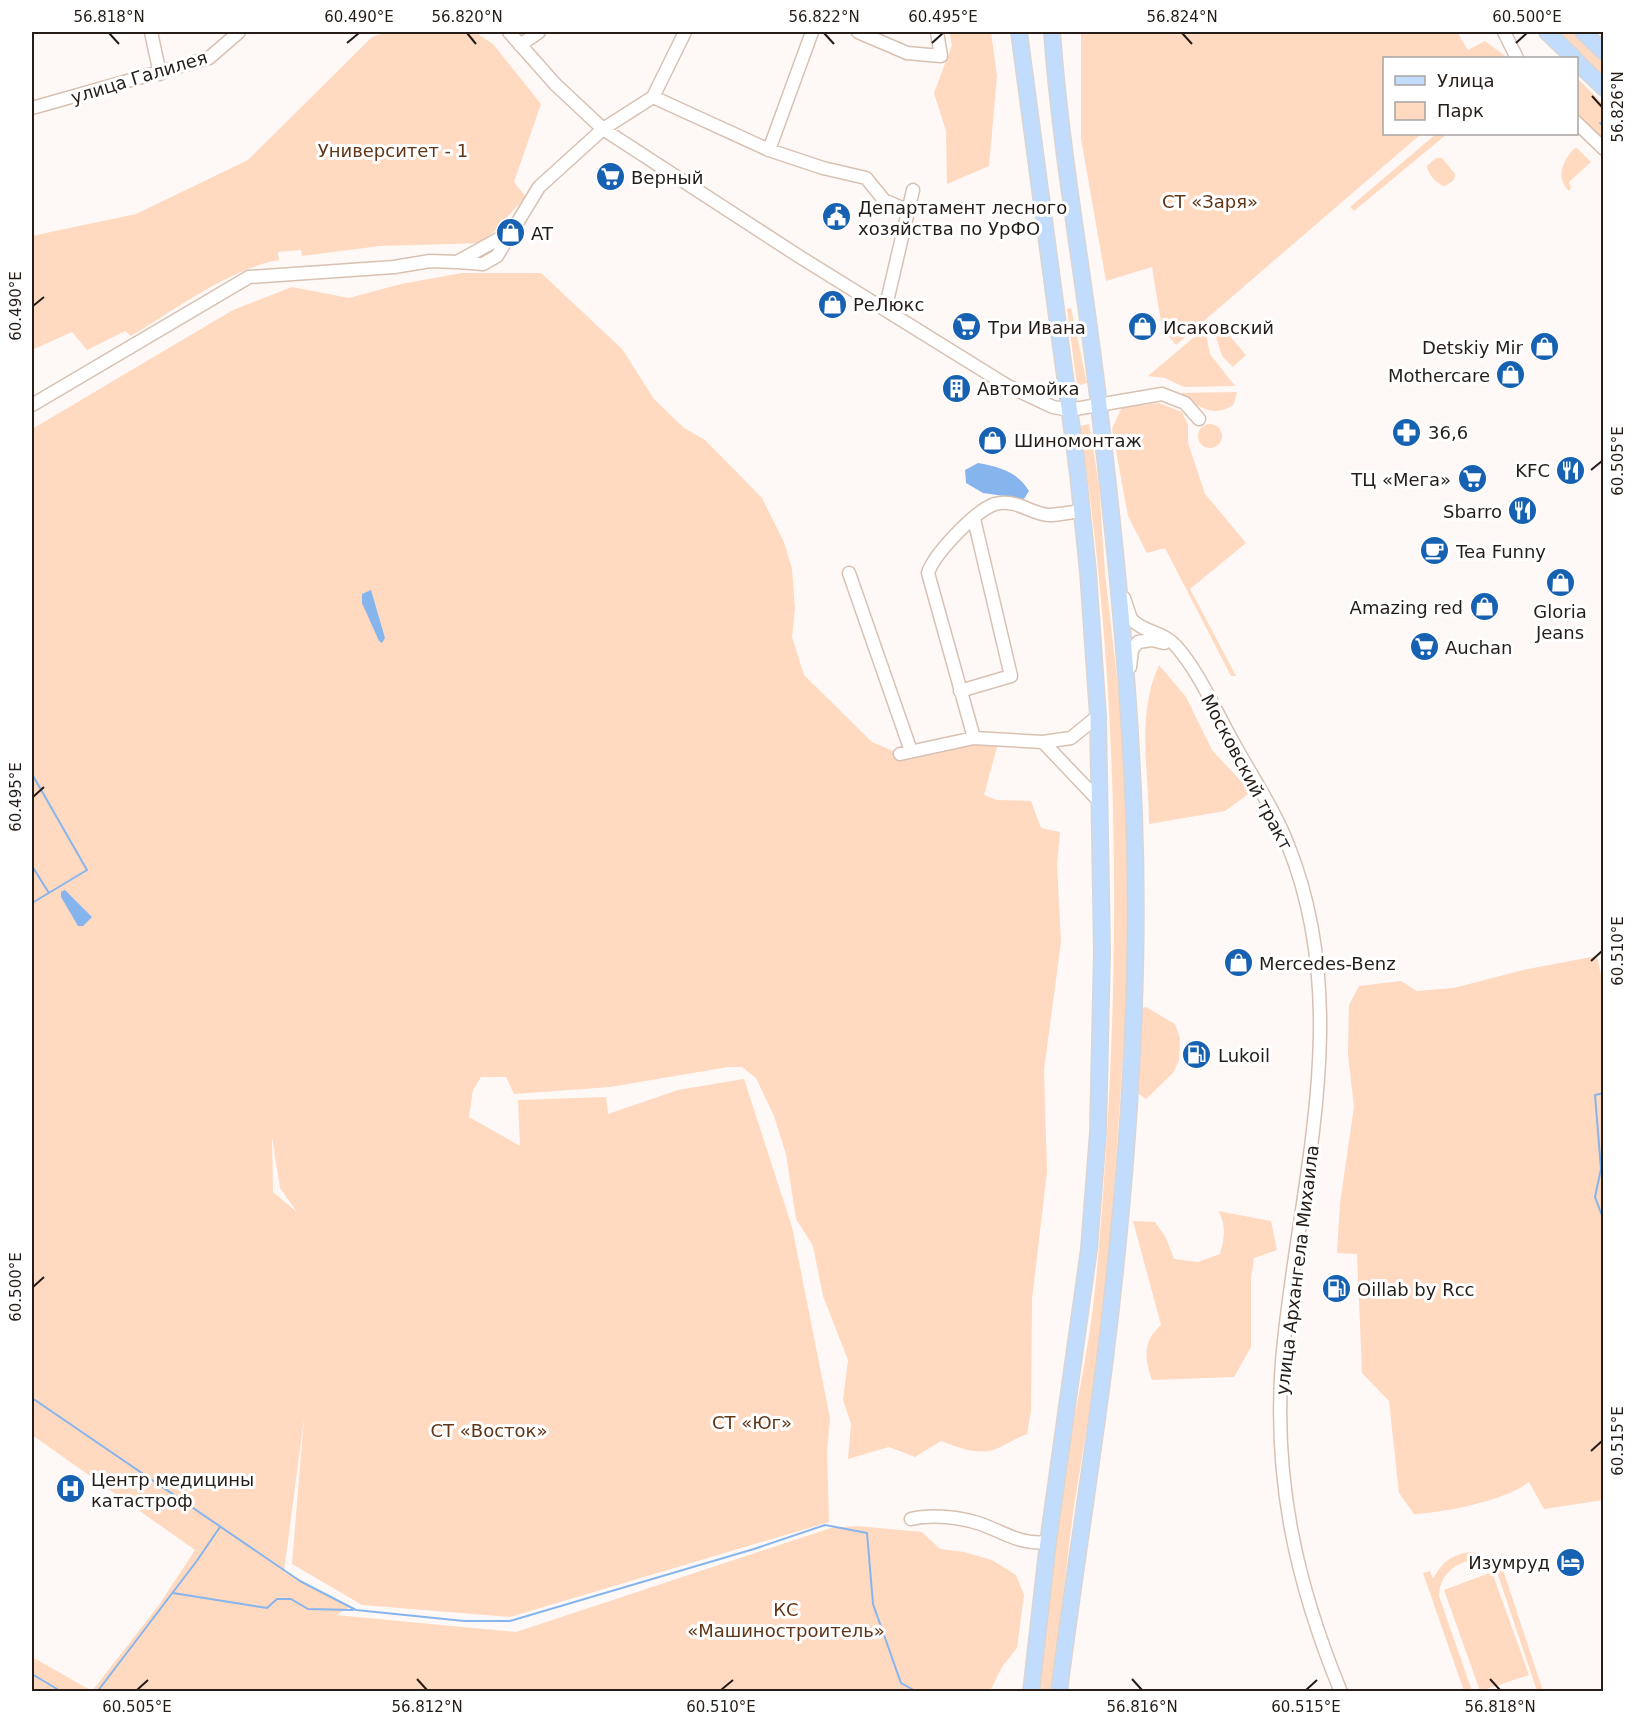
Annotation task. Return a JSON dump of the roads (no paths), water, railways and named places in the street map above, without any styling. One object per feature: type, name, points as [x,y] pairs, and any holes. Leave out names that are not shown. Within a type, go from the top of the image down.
[{"type":"main road","points":[[1018,32],[1081,511],[1098,716],[1102,952],[1098,1132],[1089,1249],[1048,1542],[1031,1692]]},
{"type":"main road","points":[[1052,32],[1062,139],[1099,406],[1118,576],[1128,695],[1134,819],[1134,969],[1124,1173],[1104,1365],[1059,1692]]},
{"type":"main road","points":[[1547,32],[1572,57]]},
{"type":"main road","points":[[1583,32],[1604,52]]},
{"type":"main road","points":[[1578,63],[1600,84]]},
{"type":"street","points":[[151,32],[160,74]]},
{"type":"street","name":"улица Галилея","points":[[32,108],[160,74],[209,58],[239,32]]},
{"type":"street","points":[[509,32],[555,84],[603,129],[1008,386],[1053,407],[1069,410],[1162,394],[1185,403],[1199,419]]},
{"type":"street","points":[[520,45],[539,32]]},
{"type":"street","points":[[32,405],[249,278],[394,267],[430,261],[458,262],[512,232],[539,187],[603,129],[653,97],[685,32]]},
{"type":"street","points":[[769,150],[812,32]]},
{"type":"street","points":[[858,32],[907,53],[941,56],[937,32]]},
{"type":"street","points":[[1504,32],[1516,57]]},
{"type":"street","points":[[653,97],[769,150],[823,168],[845,171],[866,178],[884,200],[909,211]]},
{"type":"street","points":[[1578,124],[1604,149]]},
{"type":"street","points":[[885,310],[913,190]]},
{"type":"street","points":[[974,738],[928,573],[932,561],[974,519],[995,504],[1021,504],[1047,515],[1081,511]]},
{"type":"street","points":[[960,691],[1011,676],[974,519]]},
{"type":"street","points":[[849,573],[905,753],[974,738],[1043,742],[1071,738],[1098,716]]},
{"type":"street","name":"Московский тракт","points":[[1118,576],[1131,619],[1172,642],[1191,669],[1276,819],[1289,847],[1311,921],[1320,983]]},
{"type":"street","name":"Московский тракт","points":[[1128,695],[1132,650],[1141,640],[1152,640],[1165,644],[1191,669]]},
{"type":"street","points":[[1043,742],[1100,802]]},
{"type":"street","name":"улица Архангела Михаила","points":[[1320,983],[1321,1047],[1316,1118],[1282,1361],[1282,1463],[1296,1563],[1317,1633],[1341,1692]]},
{"type":"street","points":[[910,1519],[922,1516],[961,1520],[980,1524],[1009,1538],[1036,1544],[1048,1542]]},
{"type":"water","points":[[978,463],[1000,468],[1013,474],[1029,491],[1024,499],[983,493],[966,483],[965,470]]},
{"type":"water","points":[[371,590],[385,638],[382,643],[362,603],[362,594]]},
{"type":"water","points":[[65,890],[92,917],[83,926],[78,926],[61,897],[61,892]]},
{"type":"waterway","points":[[1600,123],[1604,126]]},
{"type":"waterway","points":[[32,774],[87,870],[32,903]]},
{"type":"waterway","points":[[32,866],[49,893]]},
{"type":"waterway","points":[[1604,1093],[1595,1095],[1601,1169],[1595,1197],[1604,1221]]},
{"type":"waterway","points":[[32,1398],[300,1581],[356,1610],[464,1621],[510,1621],[754,1549],[825,1525],[867,1533],[873,1604],[901,1683],[917,1692]]},
{"type":"waterway","points":[[97,1692],[220,1527]]},
{"type":"waterway","points":[[173,1593],[267,1608],[277,1599],[291,1599],[308,1609],[353,1610]]},
{"type":"waterway","points":[[32,1674],[62,1692]]},
{"type":"place","name":"Верный","points":[[610,177]]},
{"type":"place","name":"Департамент лесного хозяйства по УрФО","points":[[837,217]]},
{"type":"place","name":"AT","points":[[510,233]]},
{"type":"place","name":"РеЛюкс","points":[[832,304]]},
{"type":"place","name":"Три Ивана","points":[[967,327]]},
{"type":"place","name":"Исаковский","points":[[1142,327]]},
{"type":"place","name":"Detskiy Mir","points":[[1544,347]]},
{"type":"place","name":"Mothercare","points":[[1511,375]]},
{"type":"place","name":"Автомойка","points":[[956,388]]},
{"type":"place","name":"36,6","points":[[1407,432]]},
{"type":"place","name":"Шиномонтаж","points":[[993,440]]},
{"type":"place","name":"KFC","points":[[1571,470]]},
{"type":"place","name":"ТЦ «Мега»","points":[[1472,479]]},
{"type":"place","name":"Sbarro","points":[[1523,511]]},
{"type":"place","name":"Tea Funny","points":[[1435,551]]},
{"type":"place","name":"Gloria Jeans","points":[[1560,582]]},
{"type":"place","name":"Amazing red","points":[[1484,607]]},
{"type":"place","name":"Auchan","points":[[1424,647]]},
{"type":"place","name":"Mercedes-Benz","points":[[1238,963]]},
{"type":"place","name":"Lukoil","points":[[1197,1055]]},
{"type":"place","name":"Oillab by Rcc","points":[[1336,1289]]},
{"type":"place","name":"Центр медицины катастроф","points":[[70,1489]]},
{"type":"place","name":"Изумруд","points":[[1571,1562]]},
{"type":"park label","name":"Университет - 1","points":[[393,150]]},
{"type":"park label","name":"СТ «Заря»","points":[[1210,201]]},
{"type":"park label","name":"СТ «Юг»","points":[[752,1422]]},
{"type":"park label","name":"СТ «Восток»","points":[[489,1430]]},
{"type":"park label","name":"КС «Машиностроитель»","points":[[786,1619]]}]
